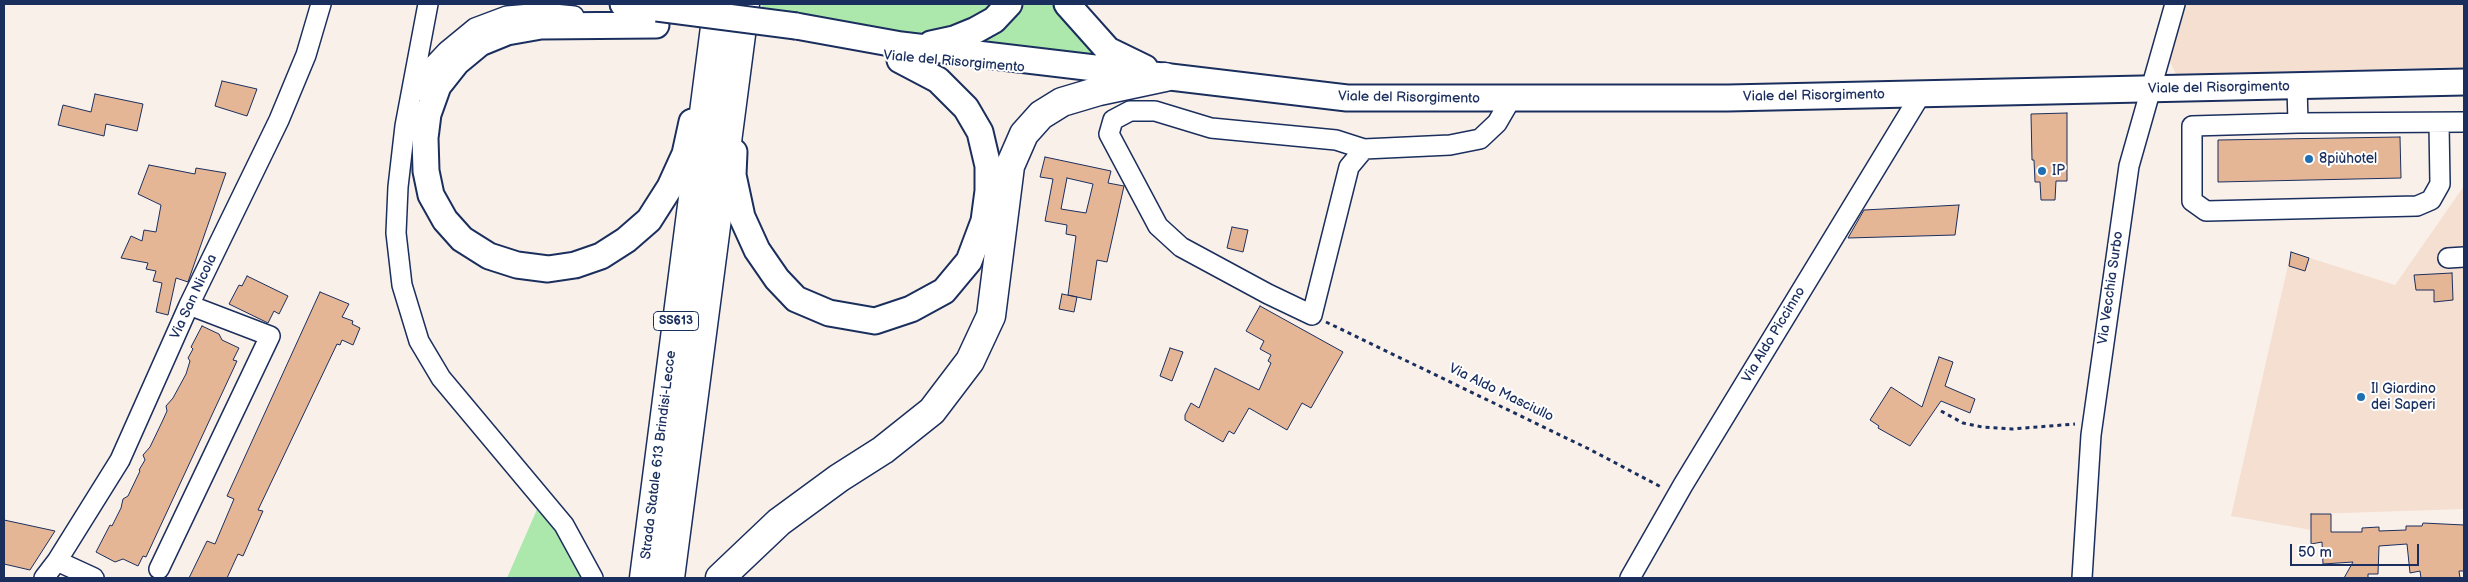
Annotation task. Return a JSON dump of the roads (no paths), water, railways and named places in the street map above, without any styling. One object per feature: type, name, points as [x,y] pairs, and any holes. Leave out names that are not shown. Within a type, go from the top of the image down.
[{"type":"highway","name":"Strada Statale 613 Brindisi-Lecce","points":[[644,578],[718,4]]},
{"type":"highway","name":"Strada Statale 613 Brindisi-Lecce","points":[[670,578],[745,4]]},
{"type":"highway","points":[[720,578],[779,522],[839,478],[883,450],[932,411],[970,361],[991,316],[1010,166],[1024,134],[1041,115],[1062,102],[1099,91],[1165,77]]},
{"type":"main road","points":[[623,4],[656,17]]},
{"type":"main road","points":[[901,53],[929,44],[954,39],[976,30],[994,20],[1009,4]]},
{"type":"main road","points":[[1067,4],[1108,50],[1165,77]]},
{"type":"main road","points":[[656,17],[541,26],[507,32],[480,43],[457,62],[438,86],[428,114],[425,138],[426,171],[431,195],[445,220],[462,239],[488,256],[516,265],[548,269],[575,265],[601,256],[626,240],[649,220],[670,187],[685,154],[699,86],[710,63]]},
{"type":"main road","name":"Viale del Risorgimento","points":[[656,17],[795,34],[901,53],[1165,77],[1347,98],[1728,98],[2464,82]]},
{"type":"main road","points":[[738,64],[733,175],[742,217],[757,250],[777,279],[796,299],[829,313],[874,320],[910,309],[944,291],[969,261],[984,221],[988,191],[988,166],[980,132],[966,108],[938,80],[901,53]]},
{"type":"street","name":"Via San Nicola","points":[[44,578],[57,561],[120,460],[189,305],[279,120],[306,56],[321,4]]},
{"type":"street","points":[[428,4],[412,97],[405,126],[398,187],[396,233],[402,285],[419,341],[441,378],[564,525],[593,578]]},
{"type":"street","name":"Via Vecchia Surbo","points":[[2082,578],[2093,423],[2130,166],[2176,4]]},
{"type":"street","points":[[412,97],[430,70],[447,51],[475,28],[507,16],[543,13],[656,17]]},
{"type":"street","points":[[2297,86],[2298,123]]},
{"type":"street","name":"Via Aldo Piccinno","points":[[1630,578],[1677,495],[1921,94]]},
{"type":"street","points":[[1364,149],[1349,167],[1312,315],[1268,294],[1181,247],[1158,226],[1109,134],[1113,120],[1130,111],[1155,111],[1211,128],[1336,140],[1364,149],[1450,144],[1480,139],[1498,123],[1511,99]]},
{"type":"street","points":[[2439,124],[2440,184],[2431,200],[2417,206],[2206,211],[2192,201],[2192,126],[2298,123],[2439,124],[2464,122]]},
{"type":"street","points":[[159,569],[270,336],[189,305]]},
{"type":"street","points":[[57,561],[94,578]]},
{"type":"place","name":"8piùhotel","points":[[2309,159]]},
{"type":"place","name":"IP","points":[[2042,171]]},
{"type":"place","name":"Il Giardino dei Saperi","points":[[2361,397]]}]
